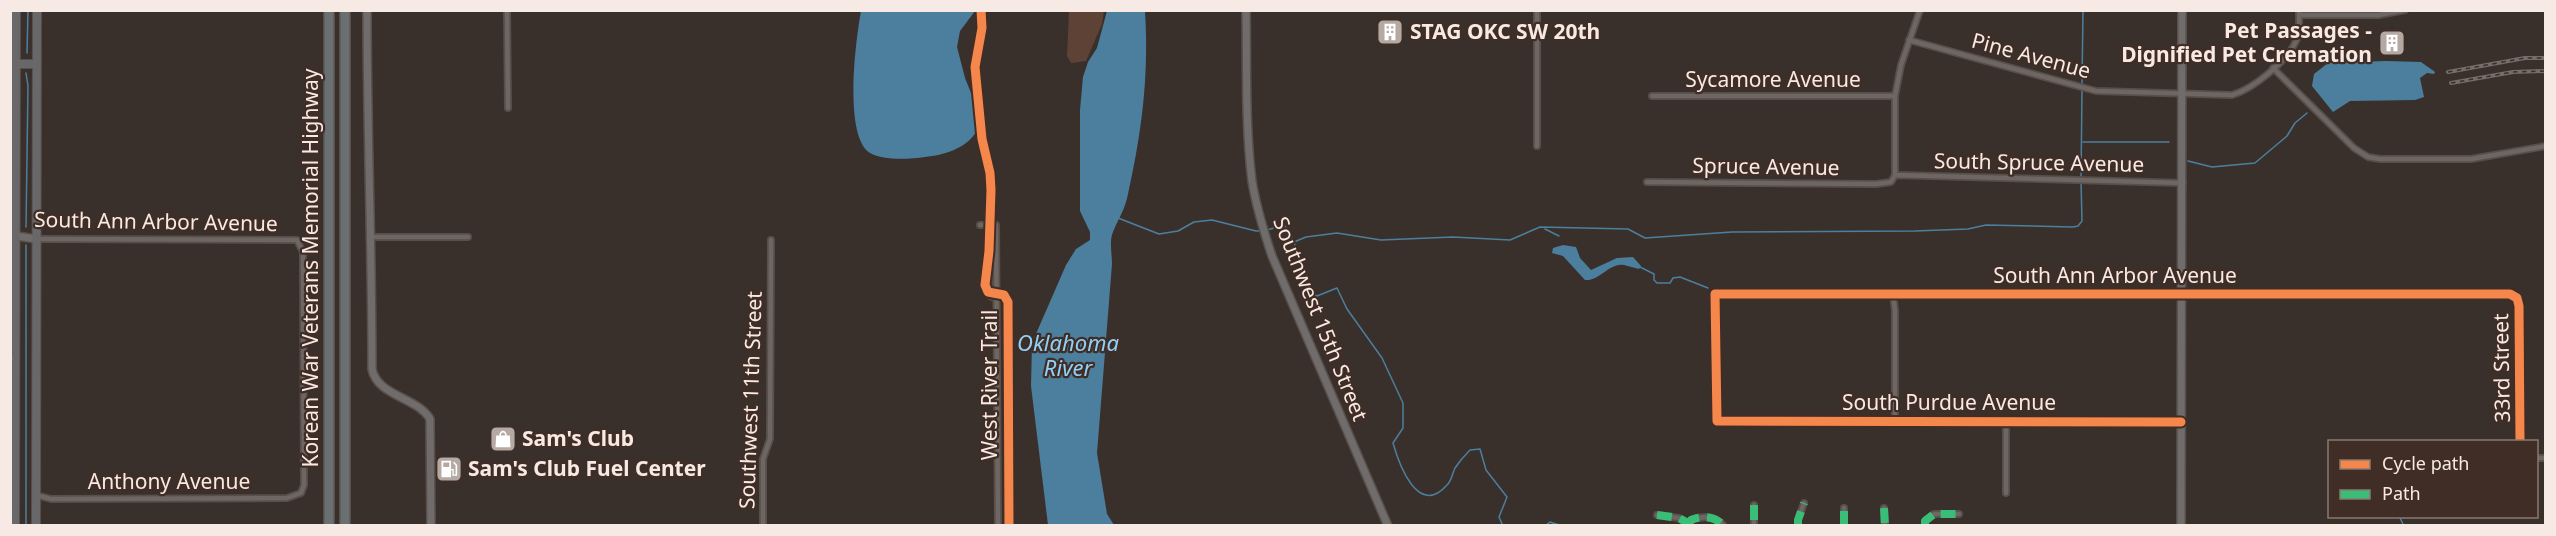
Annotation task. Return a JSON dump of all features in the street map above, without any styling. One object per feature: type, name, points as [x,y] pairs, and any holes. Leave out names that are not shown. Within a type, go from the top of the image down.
[{"type":"highway","name":"Korean War Veterans Memorial Highway","points":[[329,10],[329,525]]},
{"type":"highway","name":"Korean War Veterans Memorial Highway","points":[[345,10],[345,525]]},
{"type":"main road","points":[[15,525],[13,235],[16,10]]},
{"type":"main road","points":[[36,525],[37,10]]},
{"type":"main road","points":[[16,64],[37,64]]},
{"type":"street","points":[[367,10],[367,133],[373,375],[381,385],[419,407],[430,419],[431,525]]},
{"type":"street","points":[[507,10],[508,108]]},
{"type":"street","name":"Southwest 15th Street","points":[[1246,10],[1248,134],[1257,202],[1272,256],[1388,525]]},
{"type":"street","points":[[1537,10],[1537,146]]},
{"type":"street","points":[[1895,175],[1895,96],[1901,65],[1920,10]]},
{"type":"street","points":[[2181,525],[2182,10]]},
{"type":"street","points":[[2299,13],[2378,15],[2405,10]]},
{"type":"street","name":"Pine Avenue","points":[[1909,40],[2079,88],[2108,92],[2232,95],[2245,91],[2273,68],[2296,42],[2299,13]]},
{"type":"street","points":[[2273,68],[2354,148],[2367,157],[2461,160],[2546,146]]},
{"type":"street","name":"Sycamore Avenue","points":[[1652,96],[1895,96]]},
{"type":"street","name":"South Spruce Avenue","points":[[1895,175],[2183,183]]},
{"type":"street","name":"Spruce Avenue","points":[[1647,182],[1884,183],[1891,182],[1895,175]]},
{"type":"street","points":[[980,225],[996,225],[998,525]]},
{"type":"street","name":"South Ann Arbor Avenue","points":[[13,235],[36,239],[297,240],[303,252],[304,485],[301,492]]},
{"type":"street","points":[[371,237],[468,237]]},
{"type":"street","name":"Southwest 11th Street","points":[[763,525],[764,459],[770,439],[771,240]]},
{"type":"street","name":"South Ann Arbor Avenue","points":[[1717,421],[1715,294],[2514,295]]},
{"type":"street","points":[[1893,294],[1896,311],[1895,421]]},
{"type":"street","name":"33rd Street","points":[[2514,295],[2519,306],[2520,440]]},
{"type":"street","name":"South Purdue Avenue","points":[[1717,421],[2181,422]]},
{"type":"street","points":[[2006,421],[2006,493]]},
{"type":"street","name":"Anthony Avenue","points":[[36,495],[51,499],[278,498],[291,497],[301,492]]},
{"type":"street","points":[[1798,525],[1804,503]]},
{"type":"street","points":[[1754,505],[1754,525]]},
{"type":"street","points":[[1844,508],[1844,525]]},
{"type":"street","points":[[1884,508],[1885,525]]},
{"type":"street","points":[[1925,525],[1925,521],[1934,514],[1959,514]]},
{"type":"street","points":[[1657,515],[1679,518],[1688,524],[1697,518],[1706,517],[1716,519],[1724,525]]},
{"type":"shaded area","points":[[978,11],[980,11],[980,33],[974,73],[982,146],[989,173],[989,217],[986,217],[987,182],[977,134],[972,79],[971,60]]},
{"type":"shaded area","points":[[1069,11],[1104,11],[1102,24],[1086,61],[1071,63],[1067,56]]},
{"type":"shaded area","points":[[985,232],[989,233],[984,289],[993,295],[993,302],[986,297],[980,281]]},
{"type":"shaded area","points":[[991,236],[993,240],[993,293],[988,291],[986,284]]},
{"type":"water","points":[[861,11],[975,11],[960,31],[957,47],[973,98],[976,132],[972,138],[954,150],[919,158],[897,159],[870,153],[862,143],[856,128],[854,108],[856,43]]},
{"type":"water","name":"Oklahoma River","points":[[1107,11],[1145,11],[1146,35],[1145,81],[1137,148],[1127,200],[1111,239],[1112,264],[1097,453],[1107,514],[1114,525],[1048,525],[1031,386],[1032,343],[1066,265],[1076,249],[1090,240],[1090,232],[1080,211],[1080,110],[1083,77],[1088,62],[1097,48]]},
{"type":"water","points":[[2421,62],[2435,72],[2434,74],[2427,73],[2420,78],[2424,97],[2415,100],[2350,101],[2333,112],[2312,86],[2314,74],[2328,63]]},
{"type":"water","points":[[1563,245],[1576,247],[1580,258],[1591,270],[1617,258],[1633,257],[1641,266],[1639,269],[1624,265],[1614,266],[1595,278],[1585,280],[1563,256],[1552,253],[1553,248]]},
{"type":"waterway","points":[[27,53],[28,10]]},
{"type":"waterway","points":[[2082,85],[2083,10]]},
{"type":"waterway","points":[[26,73],[28,86],[26,227]]},
{"type":"waterway","points":[[2081,178],[2082,90]]},
{"type":"waterway","points":[[2188,161],[2212,167],[2255,163],[2287,136],[2295,123],[2307,113]]},
{"type":"waterway","points":[[2083,142],[2169,142]]},
{"type":"waterway","points":[[1294,242],[1306,237],[1337,233],[1381,240],[1453,237],[1510,240],[1540,227],[1628,229],[1645,238],[1732,232],[1968,229],[1986,225],[2073,227],[2078,226],[2082,221],[2081,182]]},
{"type":"waterway","points":[[1118,218],[1159,234],[1178,231],[1194,222],[1212,220],[1262,231]]},
{"type":"waterway","points":[[1267,230],[1284,225],[1293,240],[1313,294],[1317,296],[1337,288],[1347,309],[1382,358],[1403,403],[1403,428],[1393,443],[1411,484],[1419,492],[1427,495],[1437,494],[1449,483],[1455,468],[1468,452],[1480,449],[1486,470],[1507,497],[1499,517],[1503,526]]},
{"type":"waterway","points":[[1545,229],[1559,236]]},
{"type":"waterway","points":[[26,245],[26,526]]},
{"type":"waterway","points":[[1640,267],[1654,274],[1654,280],[1657,283],[1670,283],[1673,278],[1680,277],[1708,288]]},
{"type":"waterway","points":[[2400,518],[2404,526]]},
{"type":"waterway","points":[[1545,526],[1550,522],[1562,526]]},
{"type":"railway","points":[[2448,72],[2525,58],[2546,58]]},
{"type":"railway","points":[[2451,83],[2513,72],[2546,71]]},
{"type":"marked path","points":[[1798,526],[1804,503]]},
{"type":"marked path","points":[[1754,505],[1754,526]]},
{"type":"marked path","points":[[1844,508],[1844,526]]},
{"type":"marked path","points":[[1884,508],[1885,526]]},
{"type":"marked path","points":[[1925,526],[1925,521],[1934,514],[1959,514]]},
{"type":"marked path","points":[[1657,515],[1679,518],[1688,523]]},
{"type":"marked path","points":[[1688,526],[1691,520],[1700,517],[1713,518],[1724,526]]},
{"type":"cycle path","name":"West River Trail","points":[[981,10],[982,28],[975,67],[982,139],[990,173],[991,190],[989,251],[985,285],[988,292],[1004,295],[1008,302],[1009,526]]},
{"type":"cycle path","points":[[2181,422],[1717,421],[1715,294],[2510,294],[2517,298],[2519,306],[2520,440]]},
{"type":"place","name":"STAG OKC SW 20th","points":[[1390,32]]},
{"type":"place","name":"Pet Passages - Dignified Pet Cremation","points":[[2392,43]]},
{"type":"place","name":"Sam's Club","points":[[503,439]]},
{"type":"place","name":"Sam's Club Fuel Center","points":[[449,469]]}]
